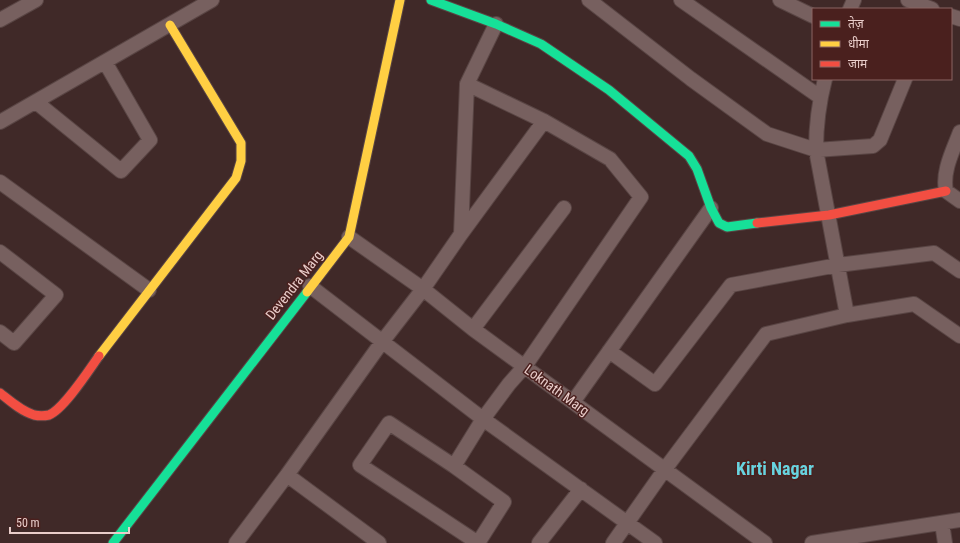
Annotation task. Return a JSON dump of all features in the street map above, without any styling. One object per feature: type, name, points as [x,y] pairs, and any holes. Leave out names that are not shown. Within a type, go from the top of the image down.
[{"type":"street","points":[[0,20],[36,0]]},
{"type":"street","points":[[0,122],[212,0]]},
{"type":"street","name":"Devendra Marg","points":[[113,543],[349,237],[400,0]]},
{"type":"street","points":[[431,0],[496,24],[541,44],[609,90],[689,156],[697,169],[711,208],[719,223],[728,227],[731,228],[829,215],[946,192],[960,201]]},
{"type":"street","points":[[681,0],[820,97]]},
{"type":"street","points":[[780,0],[812,16]]},
{"type":"street","points":[[908,0],[929,8]]},
{"type":"street","points":[[596,2],[690,79],[767,134],[816,150],[873,146],[880,140],[905,80]]},
{"type":"street","points":[[461,234],[467,84],[496,24]]},
{"type":"street","points":[[0,393],[32,416],[45,416],[56,411],[68,398],[236,178],[241,168],[241,143],[170,25]]},
{"type":"street","points":[[36,102],[121,171],[150,140],[105,62]]},
{"type":"street","points":[[825,80],[820,97],[816,134],[816,150],[847,315]]},
{"type":"street","points":[[454,466],[483,419],[509,384],[525,366],[641,197],[610,159],[544,121],[467,84]]},
{"type":"street","points":[[236,543],[287,475],[382,342],[423,289],[461,234],[544,121]]},
{"type":"street","points":[[946,192],[944,182],[945,174],[960,132]]},
{"type":"street","points":[[0,182],[149,290]]},
{"type":"street","points":[[473,328],[564,208]]},
{"type":"street","points":[[573,402],[711,208]]},
{"type":"street","name":"Loknath Marg","points":[[349,237],[423,289],[473,328],[765,543]]},
{"type":"street","points":[[0,252],[56,295],[14,343],[0,332]]},
{"type":"street","points":[[609,351],[655,384],[731,284],[838,265],[934,252],[960,271]]},
{"type":"street","points":[[310,286],[483,419],[655,543]]},
{"type":"street","points":[[613,543],[665,469],[766,334],[847,315],[914,304],[960,336]]},
{"type":"street","points":[[389,423],[454,466],[504,502],[478,543],[360,465],[389,423]]},
{"type":"street","points":[[287,475],[379,543]]},
{"type":"street","points":[[539,543],[581,489]]},
{"type":"street","points":[[812,543],[849,540],[960,520]]},
{"type":"street","points":[[942,523],[945,543]]},
{"type":"traffic: fast","points":[[431,0],[496,24],[541,44],[609,90],[689,156],[697,169],[711,208],[719,223],[727,227],[757,223]]},
{"type":"traffic: fast","points":[[113,543],[307,292]]},
{"type":"traffic: slow","points":[[307,292],[349,237],[400,0]]},
{"type":"traffic: slow","points":[[99,356],[236,178],[241,161],[241,143],[170,25]]},
{"type":"traffic: jam","points":[[757,223],[829,215],[946,191]]},
{"type":"traffic: jam","points":[[0,393],[16,406],[29,413],[38,416],[49,415],[62,405],[69,397],[99,356]]},
{"type":"district","name":"Kirti Nagar","points":[[775,468]]}]
